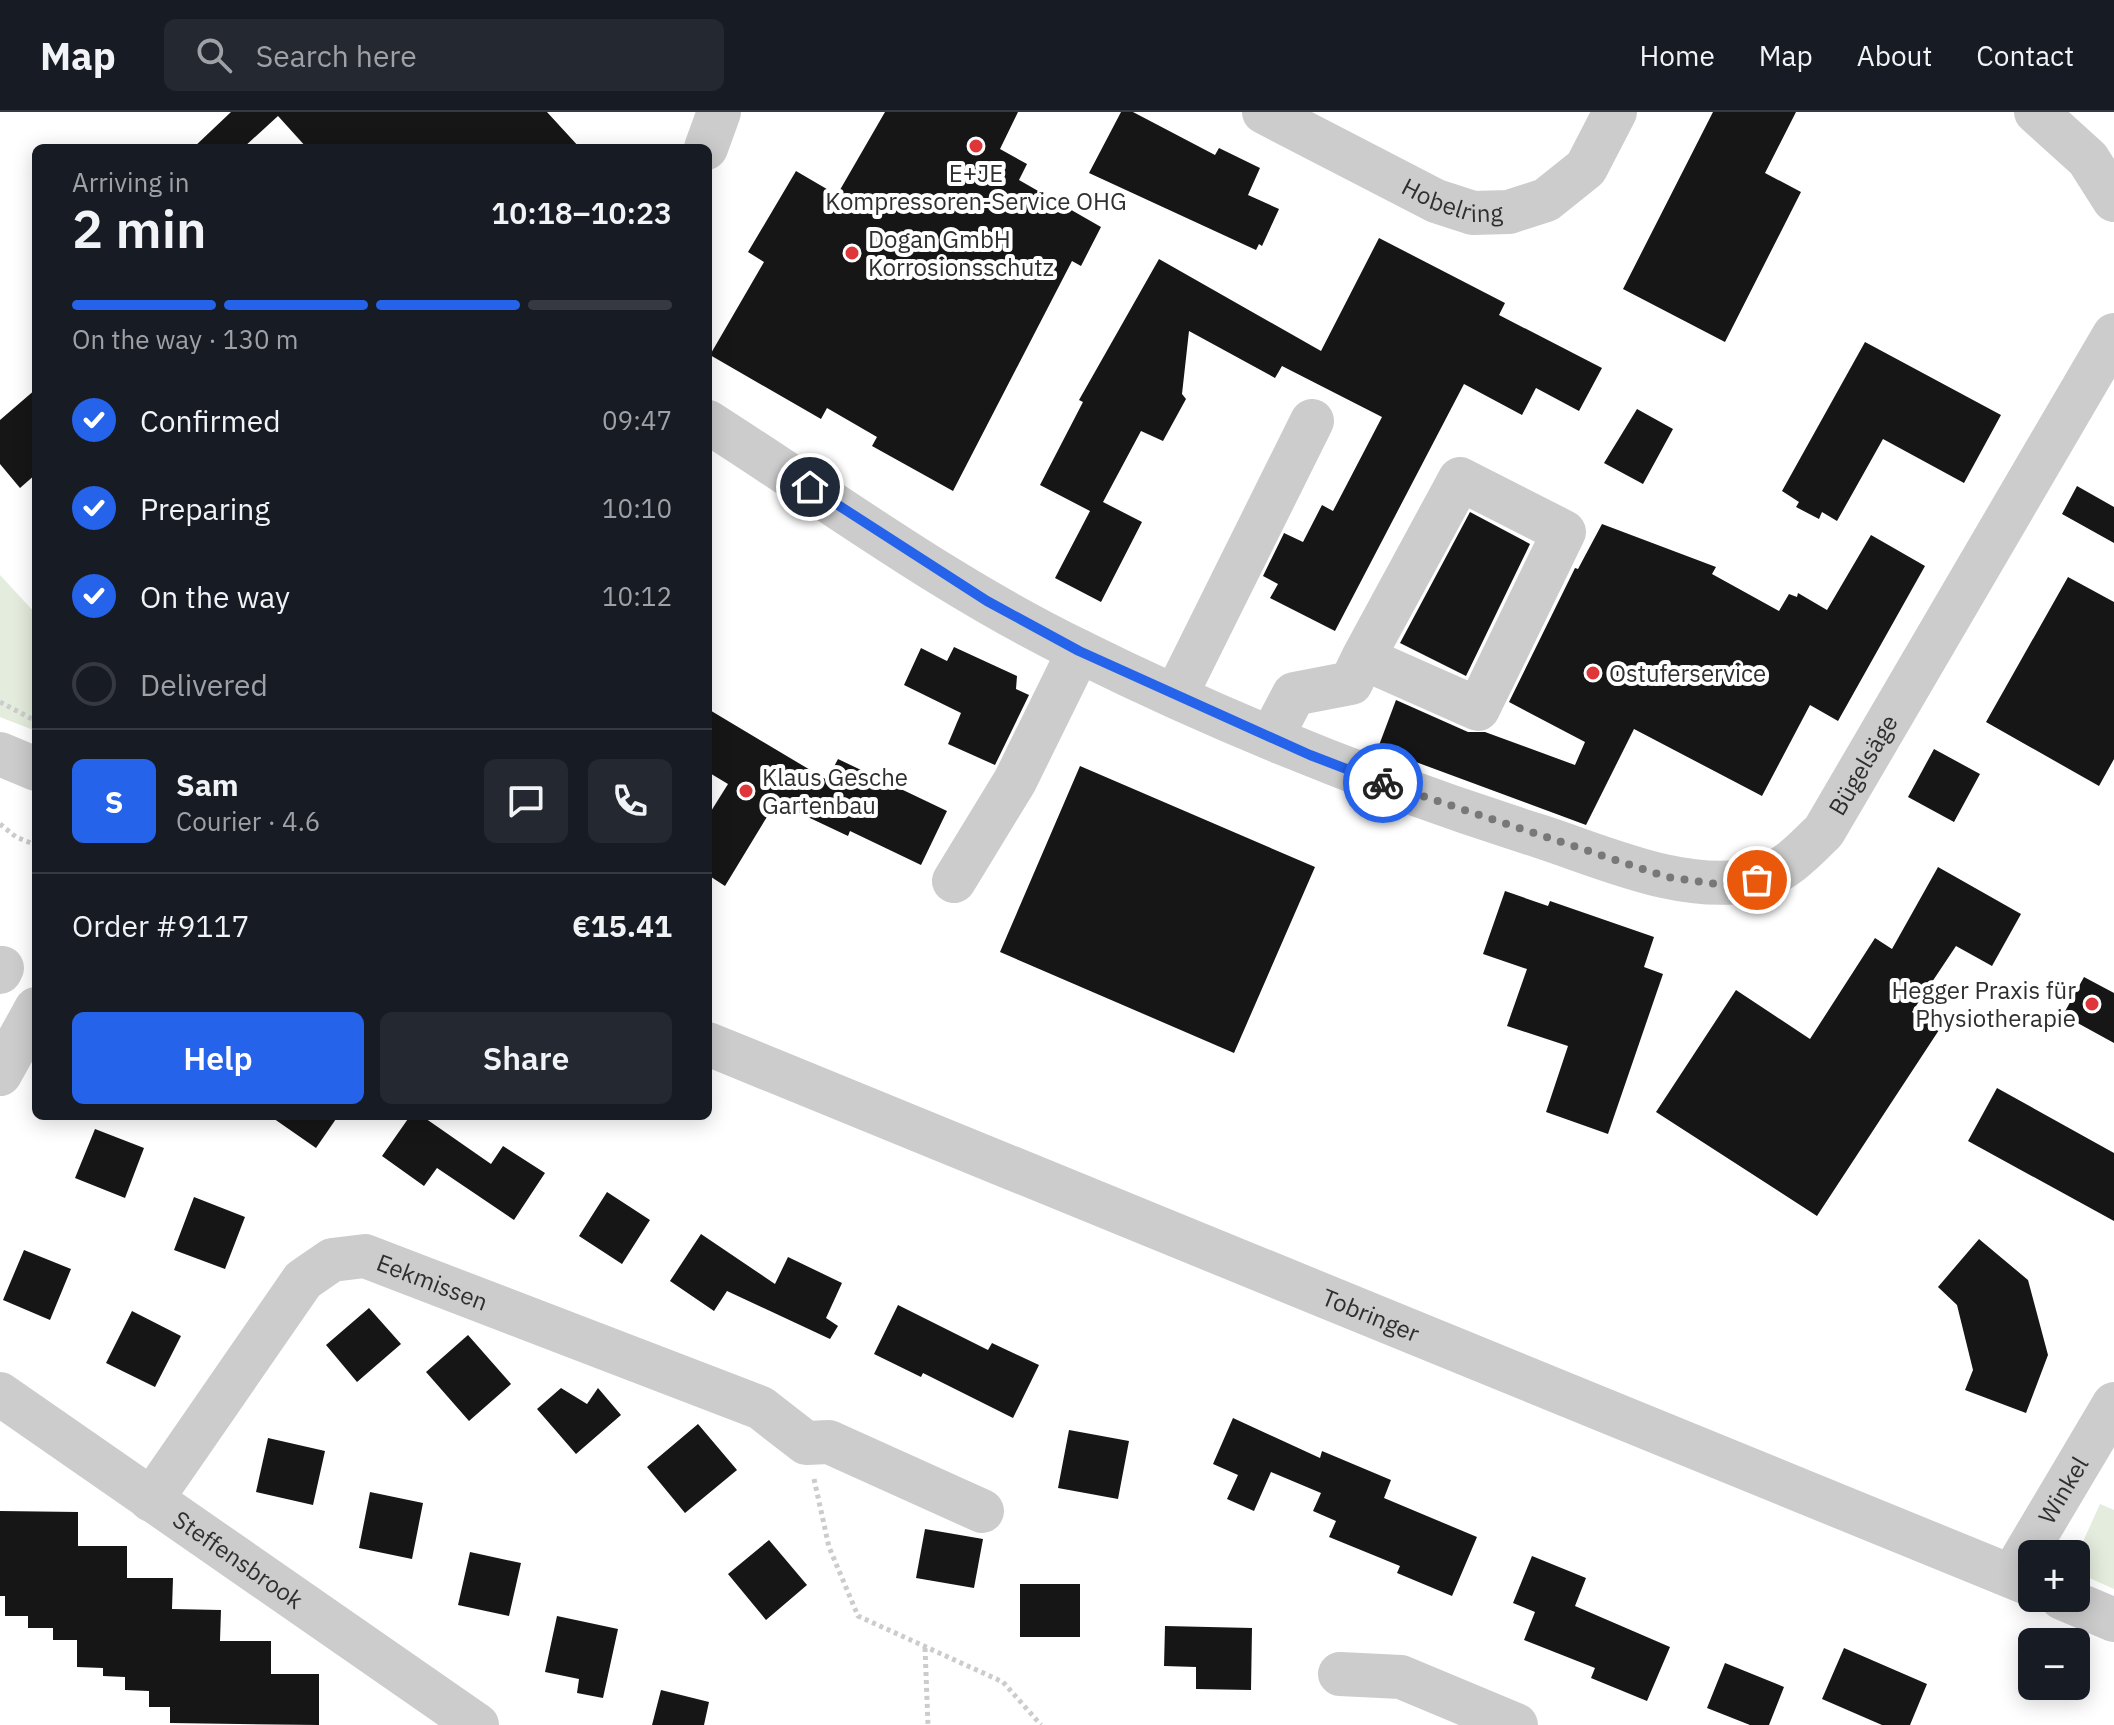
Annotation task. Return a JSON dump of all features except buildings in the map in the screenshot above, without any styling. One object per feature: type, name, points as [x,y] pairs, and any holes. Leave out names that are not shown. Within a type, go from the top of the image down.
[{"type":"street","points":[[707,144],[719,112]]},
{"type":"street","name":"Hobelring","points":[[1264,112],[1436,201],[1473,213],[1509,212],[1546,200],[1586,168],[1615,112]]},
{"type":"street","points":[[2036,112],[2088,159],[2114,200]]},
{"type":"street","name":"Bügelsäge","points":[[712,425],[987,601],[1079,651],[1271,738],[1431,802],[1667,877],[1717,884],[1757,880],[1796,859],[1824,831],[2114,335]]},
{"type":"street","points":[[1176,695],[1312,421]]},
{"type":"street","points":[[1271,738],[1294,694],[1351,683],[1363,658],[1460,479],[1564,532],[1478,709],[1363,658]]},
{"type":"street","points":[[954,881],[1015,781],[1079,651]]},
{"type":"street","points":[[0,754],[32,767]]},
{"type":"street","points":[[0,1074],[32,1016]]},
{"type":"street","name":"Tobringer","points":[[712,1046],[2018,1579]]},
{"type":"street","points":[[0,1100],[32,1058]]},
{"type":"street","name":"Eekmissen","points":[[151,1500],[303,1280],[332,1260],[365,1256],[761,1408],[806,1443]]},
{"type":"street","name":"Steffensbrook","points":[[0,1394],[477,1725]]},
{"type":"street","name":"Winkel","points":[[2043,1540],[2114,1404]]},
{"type":"street","points":[[806,1443],[829,1442],[982,1511]]},
{"type":"street","points":[[2090,1610],[2114,1620]]},
{"type":"street","points":[[1340,1674],[1401,1677],[1516,1725]]},
{"type":"path","points":[[0,702],[32,719]]},
{"type":"path","points":[[0,824],[16,837],[32,843]]},
{"type":"path","points":[[806,1443],[829,1547],[858,1616],[1003,1682],[1041,1725]]},
{"type":"path","points":[[925,1648],[928,1725]]},
{"type":"green space","points":[[0,575],[32,610],[32,729],[0,717]]},
{"type":"green space","points":[[2100,1504],[2114,1510],[2114,1589],[2090,1578],[2090,1540],[2084,1540]]},
{"type":"way so far","points":[[1383,783],[1431,802],[1667,877],[1717,884],[1757,880]]},
{"type":"place","name":"E+JE Kompressoren-Service OHG","points":[[976,146]]},
{"type":"place","name":"Dogan GmbH Korrosionsschutz","points":[[852,253]]},
{"type":"place","name":"Ostuferservice","points":[[1593,673]]},
{"type":"place","name":"Klaus Gesche Gartenbau","points":[[746,791]]},
{"type":"place","name":"Hegger Praxis für Physiotherapie","points":[[2092,1004]]},
{"type":"route","points":[[810,487],[987,601],[1079,651],[1310,755],[1383,783]]}]
